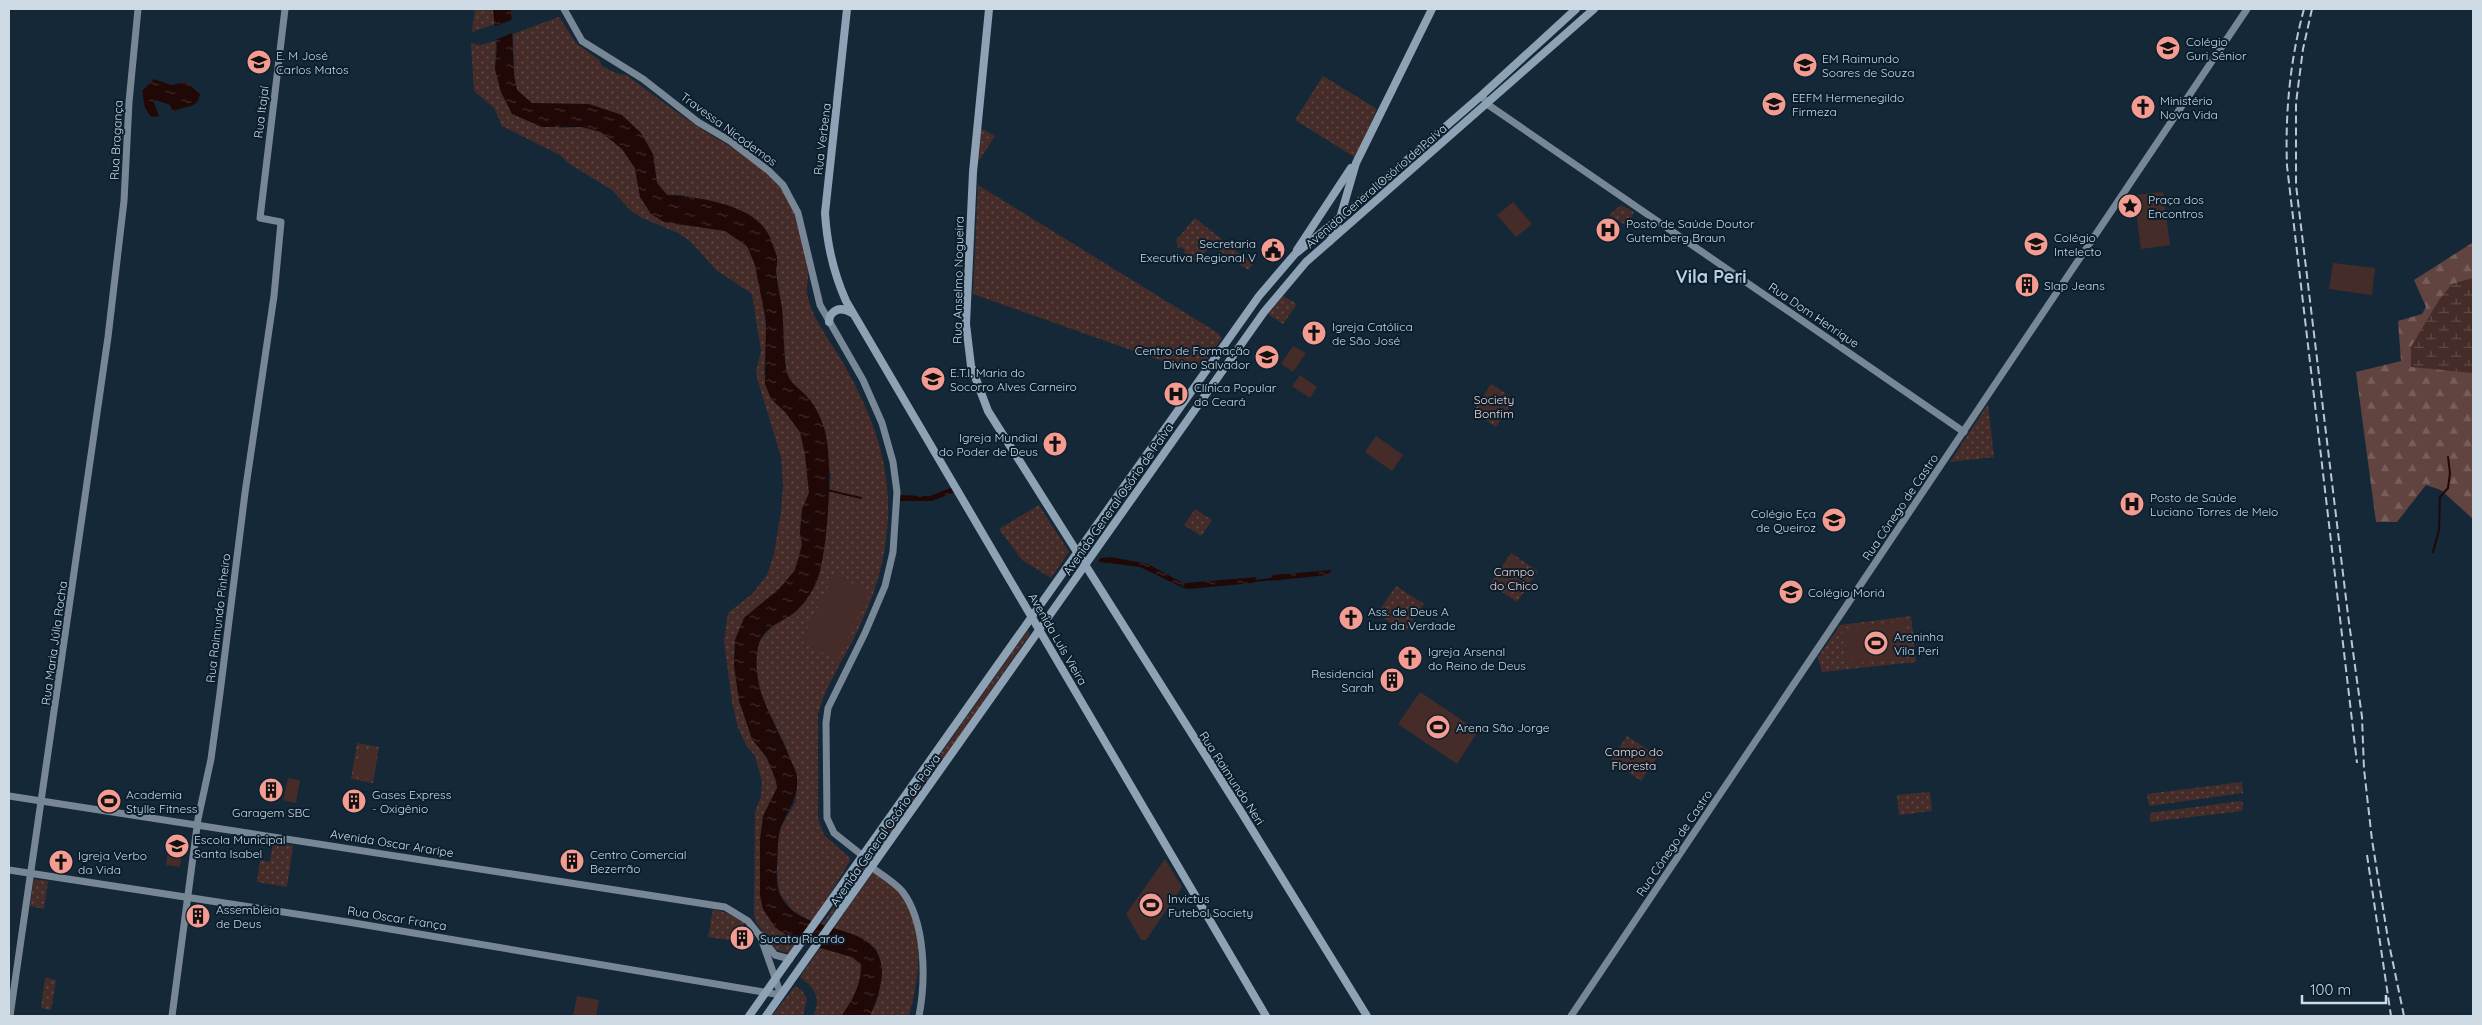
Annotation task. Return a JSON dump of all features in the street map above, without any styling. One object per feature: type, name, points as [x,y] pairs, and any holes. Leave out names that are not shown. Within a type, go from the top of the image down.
[{"type":"main road","name":"Rua Verbena","points":[[833,271],[827,247],[825,213],[847,9]]},
{"type":"main road","name":"Rua Anselmo Nogueira","points":[[989,9],[973,172],[967,281],[968,349],[976,382],[988,411],[1078,553]]},
{"type":"main road","points":[[1329,242],[1340,218],[1356,163],[1432,9]]},
{"type":"main road","name":"Avenida General Osório de Paiva","points":[[748,1016],[792,957],[1078,553],[1228,337],[1259,296],[1295,254],[1340,218],[1576,9]]},
{"type":"main road","name":"Avenida General Osório de Paiva","points":[[766,1016],[1264,312],[1306,262],[1594,9]]},
{"type":"main road","points":[[1295,254],[1348,171],[1356,163]]},
{"type":"main road","name":"Avenida Luís Vieira","points":[[833,271],[853,314],[1266,1016]]},
{"type":"main road","points":[[829,322],[830,316],[837,310],[847,309],[853,314]]},
{"type":"main road","name":"Rua Raimundo Neri","points":[[1078,553],[1367,1016]]},
{"type":"street","name":"Rua Bragança","points":[[116,272],[124,201],[129,102],[138,9]]},
{"type":"street","name":"Rua Itajaí","points":[[281,222],[260,218],[285,9]]},
{"type":"street","name":"Travessa Nicodemos","points":[[564,9],[582,41],[644,79],[698,122],[730,141],[770,171],[783,185],[798,214],[816,296],[863,380],[882,423],[893,462],[897,492],[893,552],[885,586],[846,674],[828,708],[826,744],[826,818],[834,833],[863,856]]},
{"type":"street","name":"Rua Cônego de Castro","points":[[1571,1016],[2247,9]]},
{"type":"street","name":"Rua Dom Henrique","points":[[1482,94],[1487,104],[1964,432]]},
{"type":"street","name":"Rua Raimundo Pinheiro","points":[[172,1016],[198,825],[219,702],[248,474],[274,296],[281,222]]},
{"type":"street","name":"Rua Maria Júlia Rocha","points":[[10,1016],[76,572],[116,272]]},
{"type":"street","name":"Avenida Oscar Araripe","points":[[9,796],[725,907],[748,921],[775,955],[792,957]]},
{"type":"street","points":[[871,867],[901,891],[916,922],[922,959],[923,987],[919,1016]]},
{"type":"street","name":"Rua Oscar França","points":[[9,870],[465,941],[781,995]]},
{"type":"street","name":"Avenida Oscar Araripe","points":[[760,935],[781,995]]},
{"type":"green space","points":[[475,9],[493,9],[495,24],[472,32]]},
{"type":"green space","points":[[559,17],[576,43],[599,60],[602,66],[618,74],[626,75],[679,114],[761,167],[779,186],[791,205],[802,238],[808,271],[807,294],[809,303],[855,384],[875,430],[886,477],[888,501],[882,563],[866,613],[830,682],[818,714],[818,818],[824,835],[849,857],[850,861],[813,922],[793,911],[779,893],[777,869],[778,841],[780,829],[796,801],[797,777],[786,747],[760,693],[756,665],[758,642],[777,622],[795,612],[818,578],[823,553],[831,475],[810,400],[792,385],[786,372],[782,309],[776,271],[777,257],[726,205],[682,195],[667,195],[657,183],[653,154],[560,104],[532,103],[517,90],[514,75],[513,34]]},
{"type":"green space","points":[[496,41],[495,69],[501,92],[559,128],[582,127],[601,132],[622,149],[635,168],[640,197],[678,225],[701,225],[725,231],[747,246],[755,265],[767,336],[764,373],[771,399],[785,412],[800,432],[805,454],[809,493],[802,509],[800,532],[802,545],[795,570],[780,588],[744,618],[735,640],[734,666],[752,739],[767,758],[777,788],[763,816],[760,840],[760,895],[763,909],[775,927],[796,942],[789,953],[776,950],[756,922],[754,915],[755,812],[761,796],[762,781],[755,756],[746,745],[738,728],[732,702],[724,641],[728,613],[752,594],[767,575],[774,554],[781,511],[783,485],[781,457],[756,372],[761,351],[752,294],[716,270],[691,242],[678,233],[642,218],[630,210],[612,190],[568,163],[560,155],[502,126],[494,108],[474,91],[471,43],[480,45]]},
{"type":"green space","points":[[1323,76],[1377,109],[1356,158],[1295,120]]},
{"type":"green space","points":[[980,128],[995,136],[978,162]]},
{"type":"green space","points":[[978,185],[1218,333],[1222,338],[1210,355],[1193,372],[973,294]]},
{"type":"green space","points":[[2163,192],[2170,245],[2141,249],[2134,195]]},
{"type":"green space","points":[[1513,202],[1532,224],[1516,237],[1497,215]]},
{"type":"green space","points":[[1621,205],[1634,212],[1627,226],[1609,215]]},
{"type":"green space","points":[[1195,218],[1253,264],[1248,270],[1211,245],[1196,263],[1184,252],[1185,250],[1181,247],[1178,248],[1176,240]]},
{"type":"green space","points":[[2472,243],[2473,519],[2441,490],[2426,485],[2397,522],[2376,522],[2356,372],[2401,361],[2398,321],[2422,314],[2426,307],[2414,280]]},
{"type":"green space","points":[[2333,263],[2375,268],[2372,295],[2329,289]]},
{"type":"green space","points":[[2473,278],[2473,373],[2411,367],[2411,347],[2439,300],[2452,284]]},
{"type":"green space","points":[[1283,296],[1297,304],[1283,324],[1268,314]]},
{"type":"green space","points":[[1293,346],[1306,353],[1293,372],[1281,364]]},
{"type":"green space","points":[[1300,375],[1317,387],[1310,398],[1292,386]]},
{"type":"green space","name":"Society Bonfim","points":[[1491,384],[1514,399],[1496,427],[1473,412]]},
{"type":"green space","points":[[1492,390],[1509,401],[1494,422],[1478,411]]},
{"type":"green space","points":[[1988,404],[1994,457],[1950,462]]},
{"type":"green space","points":[[1376,436],[1403,455],[1392,471],[1365,452]]},
{"type":"green space","points":[[1039,505],[1069,552],[1051,578],[1022,560],[999,529]]},
{"type":"green space","points":[[1195,509],[1212,520],[1201,536],[1184,525]]},
{"type":"green space","name":"Campo do Chico","points":[[1511,553],[1538,571],[1517,602],[1490,584]]},
{"type":"green space","points":[[1512,560],[1531,572],[1516,594],[1497,582]]},
{"type":"green space","points":[[835,574],[870,593],[837,660],[801,641]]},
{"type":"green space","points":[[1396,586],[1424,604],[1405,632],[1377,614]]},
{"type":"green space","points":[[1911,616],[1916,662],[1822,672],[1818,657],[1840,625]]},
{"type":"green space","name":"Areninha Vila Peri","points":[[1906,621],[1910,657],[1846,664],[1842,629]]},
{"type":"green space","points":[[1028,630],[1030,634],[927,783],[922,780]]},
{"type":"green space","name":"Arena São Jorge","points":[[1420,692],[1478,731],[1457,764],[1398,724]]},
{"type":"green space","name":"Campo do Floresta","points":[[1627,736],[1658,756],[1641,781],[1611,760]]},
{"type":"green space","name":"Campo do Floresta","points":[[1628,741],[1653,757],[1641,776],[1616,759]]},
{"type":"green space","points":[[357,743],[379,747],[373,783],[351,779]]},
{"type":"green space","points":[[360,748],[377,751],[372,779],[355,776]]},
{"type":"green space","points":[[288,778],[300,780],[296,803],[283,800]]},
{"type":"green space","points":[[2242,782],[2243,793],[2149,806],[2147,794]]},
{"type":"green space","points":[[920,784],[925,787],[824,925],[822,924]]},
{"type":"green space","points":[[1930,792],[1932,811],[1899,815],[1897,795]]},
{"type":"green space","points":[[2241,801],[2243,803],[2242,811],[2150,822],[2150,813]]},
{"type":"green space","points":[[273,841],[293,846],[287,887],[257,882],[260,860],[270,862]]},
{"type":"green space","points":[[169,844],[183,846],[180,867],[166,865]]},
{"type":"green space","name":"Invictus Futebol Society","points":[[1165,859],[1182,887],[1146,940],[1141,940],[1126,914]]},
{"type":"green space","points":[[874,871],[902,896],[909,906],[914,919],[917,932],[918,961],[915,990],[909,1016],[870,1016],[879,995],[877,949],[857,936],[833,929]]},
{"type":"green space","points":[[34,879],[48,881],[44,909],[30,906]]},
{"type":"green space","points":[[713,909],[736,916],[746,922],[729,940],[708,937]]},
{"type":"green space","points":[[820,948],[852,957],[861,964],[856,992],[841,1016],[813,1016],[817,1004],[816,994],[810,985],[800,977]]},
{"type":"green space","points":[[45,978],[56,980],[51,1010],[41,1008]]},
{"type":"green space","points":[[795,986],[802,990],[807,999],[803,1016],[772,1016]]},
{"type":"green space","points":[[577,996],[599,1000],[596,1016],[573,1016]]},
{"type":"water","points":[[493,9],[511,9],[514,75],[517,90],[532,103],[589,104],[622,115],[641,133],[653,154],[657,183],[667,195],[692,197],[720,203],[746,213],[757,220],[765,229],[774,247],[782,308],[786,369],[793,383],[812,402],[822,422],[826,435],[829,476],[825,545],[818,578],[809,596],[799,609],[766,632],[759,644],[757,654],[757,669],[762,696],[797,776],[796,792],[778,839],[777,866],[780,895],[795,913],[863,939],[878,953],[882,977],[870,1016],[841,1016],[856,992],[861,964],[852,957],[793,940],[775,927],[763,909],[760,895],[760,840],[763,816],[777,788],[767,758],[752,739],[739,701],[734,666],[735,640],[744,618],[780,588],[795,570],[802,545],[800,532],[802,509],[809,493],[805,454],[800,432],[785,412],[771,399],[765,384],[766,321],[755,265],[747,246],[725,231],[664,222],[651,214],[640,197],[635,168],[622,149],[601,132],[582,127],[542,127],[512,114],[501,92],[495,69],[497,47]]},
{"type":"water","points":[[154,79],[171,85],[186,82],[200,94],[196,103],[173,113],[170,105],[156,100],[154,103],[159,116],[151,117],[145,108],[142,91]]},
{"type":"water","points":[[953,487],[955,492],[932,501],[899,501],[899,495],[930,496]]},
{"type":"water","points":[[1111,557],[1148,564],[1183,583],[1181,587],[1140,567],[1099,562],[1100,558]]},
{"type":"water","points":[[1332,570],[1328,575],[1269,581],[1273,575]]},
{"type":"water","points":[[1257,577],[1253,583],[1182,588],[1185,583]]},
{"type":"pier","points":[[514,19],[515,32],[493,41],[493,27]]},
{"type":"waterway","points":[[2433,552],[2439,530],[2440,497],[2448,488],[2450,473],[2448,457]]},
{"type":"waterway","points":[[827,490],[861,498]]},
{"type":"waterway","points":[[1254,581],[1272,579]]},
{"type":"railway","points":[[2304,9],[2292,67],[2287,126],[2287,166],[2357,763]]},
{"type":"railway","points":[[2312,9],[2303,49],[2296,103],[2296,185],[2362,717],[2364,769],[2372,840],[2388,939],[2404,1016]]},
{"type":"railway","points":[[2367,855],[2391,1016]]},
{"type":"place","name":"Colégio Guri Sênior","points":[[2168,48]]},
{"type":"place","name":"E. M José Carlos Matos","points":[[259,62]]},
{"type":"place","name":"EM Raimundo Soares de Souza","points":[[1805,65]]},
{"type":"place","name":"EEFM Hermenegildo Firmeza","points":[[1774,104]]},
{"type":"place","name":"Ministério Nova Vida","points":[[2143,107]]},
{"type":"place","name":"Praça dos Encontros","points":[[2130,206]]},
{"type":"place","name":"Posto de Saúde Doutor Gutemberg Braun","points":[[1608,230]]},
{"type":"place","name":"Colégio Intelecto","points":[[2036,244]]},
{"type":"place","name":"Secretaria Executiva Regional V","points":[[1273,250]]},
{"type":"place","name":"Slap Jeans","points":[[2027,285]]},
{"type":"place","name":"Igreja Católica de São José","points":[[1314,333]]},
{"type":"place","name":"Centro de Formação Divino Salvador","points":[[1267,357]]},
{"type":"place","name":"E.T.I. Maria do Socorro Alves Carneiro","points":[[933,379]]},
{"type":"place","name":"Clínica Popular do Ceará","points":[[1176,394]]},
{"type":"place","name":"Igreja Mundial do Poder de Deus","points":[[1055,444]]},
{"type":"place","name":"Posto de Saúde Luciano Torres de Melo","points":[[2132,504]]},
{"type":"place","name":"Colégio Eça de Queiroz","points":[[1834,520]]},
{"type":"place","name":"Colégio Moriá","points":[[1791,592]]},
{"type":"place","name":"Ass. de Deus A Luz da Verdade","points":[[1351,618]]},
{"type":"place","name":"Areninha Vila Peri","points":[[1876,643]]},
{"type":"place","name":"Igreja Arsenal do Reino de Deus","points":[[1410,658]]},
{"type":"place","name":"Residencial Sarah","points":[[1392,680]]},
{"type":"place","name":"Arena São Jorge","points":[[1438,727]]},
{"type":"place","name":"Garagem SBC","points":[[271,790]]},
{"type":"place","name":"Academia Stylle Fitness","points":[[109,801]]},
{"type":"place","name":"Gases Express - Oxigênio","points":[[354,801]]},
{"type":"place","name":"Escola Municipal Santa Isabel","points":[[177,846]]},
{"type":"place","name":"Centro Comercial Bezerrão","points":[[572,861]]},
{"type":"place","name":"Igreja Verbo da Vida","points":[[61,862]]},
{"type":"place","name":"Invictus Futebol Society","points":[[1151,905]]},
{"type":"place","name":"Assembleia de Deus","points":[[198,916]]},
{"type":"place","name":"Sucata Ricardo","points":[[742,938]]},
{"type":"district","name":"Vila Peri","points":[[1711,276]]}]
